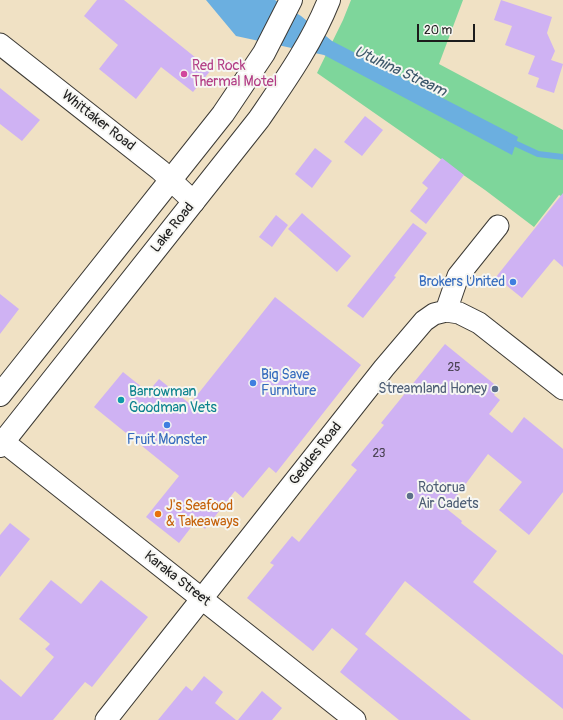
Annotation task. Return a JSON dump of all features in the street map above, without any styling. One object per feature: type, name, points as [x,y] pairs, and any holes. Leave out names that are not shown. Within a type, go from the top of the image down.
[{"type":"main road","points":[[0,395],[223,114],[264,53],[291,0]]},
{"type":"main road","name":"Lake Road","points":[[1,442],[259,119],[292,71],[327,5]]},
{"type":"street","name":"Whittaker Road","points":[[0,44],[171,180],[194,202]]},
{"type":"street","points":[[498,226],[458,276],[446,311],[459,313],[478,323],[563,390]]},
{"type":"street","name":"Geddes Road","points":[[106,720],[408,338],[424,321],[434,314],[446,311]]},
{"type":"street","name":"Karaka Street","points":[[1,442],[355,720]]},
{"type":"green space","points":[[351,0],[463,0],[439,64],[563,130],[563,197],[559,195],[534,227],[485,190],[317,73]]},
{"type":"water","points":[[206,0],[275,0],[301,16],[332,41],[518,137],[512,155],[324,55],[236,36]]},
{"type":"building","points":[[97,0],[124,0],[211,70],[193,92],[161,67],[136,99],[99,69],[118,45],[84,16]]},
{"type":"building","points":[[501,0],[552,17],[547,33],[555,51],[551,60],[563,64],[554,93],[536,87],[539,78],[528,74],[535,56],[505,45],[512,26],[494,20]]},
{"type":"building","points":[[0,88],[40,120],[22,141],[0,124]]},
{"type":"building","points":[[365,116],[383,130],[362,156],[344,142]]},
{"type":"building","points":[[315,148],[332,161],[312,188],[295,174]]},
{"type":"building","points":[[442,158],[464,175],[426,224],[410,211],[428,188],[422,183]]},
{"type":"building","points":[[563,193],[563,267],[554,259],[522,298],[496,277]]},
{"type":"building","points":[[302,213],[351,256],[337,272],[288,229]]},
{"type":"building","points":[[276,215],[288,225],[272,247],[259,237]]},
{"type":"building","points":[[413,223],[427,233],[394,276],[396,277],[363,318],[347,306]]},
{"type":"building","points":[[0,294],[19,309],[0,334]]},
{"type":"building","points":[[275,297],[361,365],[276,473],[269,467],[243,498],[235,491],[205,529],[196,521],[179,543],[146,517],[179,476],[94,407],[123,372],[148,392],[159,379],[190,404]]},
{"type":"building","points":[[445,344],[499,388],[494,395],[500,400],[489,414],[512,433],[524,417],[563,449],[563,492],[529,535],[499,510],[522,482],[488,454],[447,509],[462,521],[461,523],[497,551],[473,582],[563,655],[563,709],[405,581],[365,634],[471,720],[399,720],[340,672],[358,649],[332,628],[313,651],[247,598],[274,565],[270,563],[292,536],[299,542],[357,470],[351,465],[384,425],[381,423]]},
{"type":"building","points":[[10,523],[30,539],[0,577],[0,535]]},
{"type":"building","points":[[51,580],[81,604],[101,580],[148,617],[92,687],[85,682],[53,720],[0,720],[0,679],[21,697],[54,657],[45,649],[50,644],[19,619]]},
{"type":"building","points":[[204,676],[223,692],[215,703],[236,720],[158,720],[186,686],[192,691]]},
{"type":"building","points":[[262,691],[282,708],[272,720],[238,720]]},
{"type":"waterway","name":"Utuhina Stream","points":[[510,141],[538,154],[563,157]]},
{"type":"place","name":"Red Rock Thermal Motel","points":[[184,74]]},
{"type":"place","name":"Brokers United","points":[[513,282]]},
{"type":"place","name":"Big Save Furniture","points":[[253,383]]},
{"type":"place","name":"Streamland Honey","points":[[495,389]]},
{"type":"place","name":"Barrowman Goodman Vets","points":[[121,400]]},
{"type":"place","name":"Fruit Monster","points":[[167,425]]},
{"type":"place","name":"Rotorua Air Cadets","points":[[410,496]]},
{"type":"place","name":"J's Seafood & Takeaways","points":[[158,514]]}]
